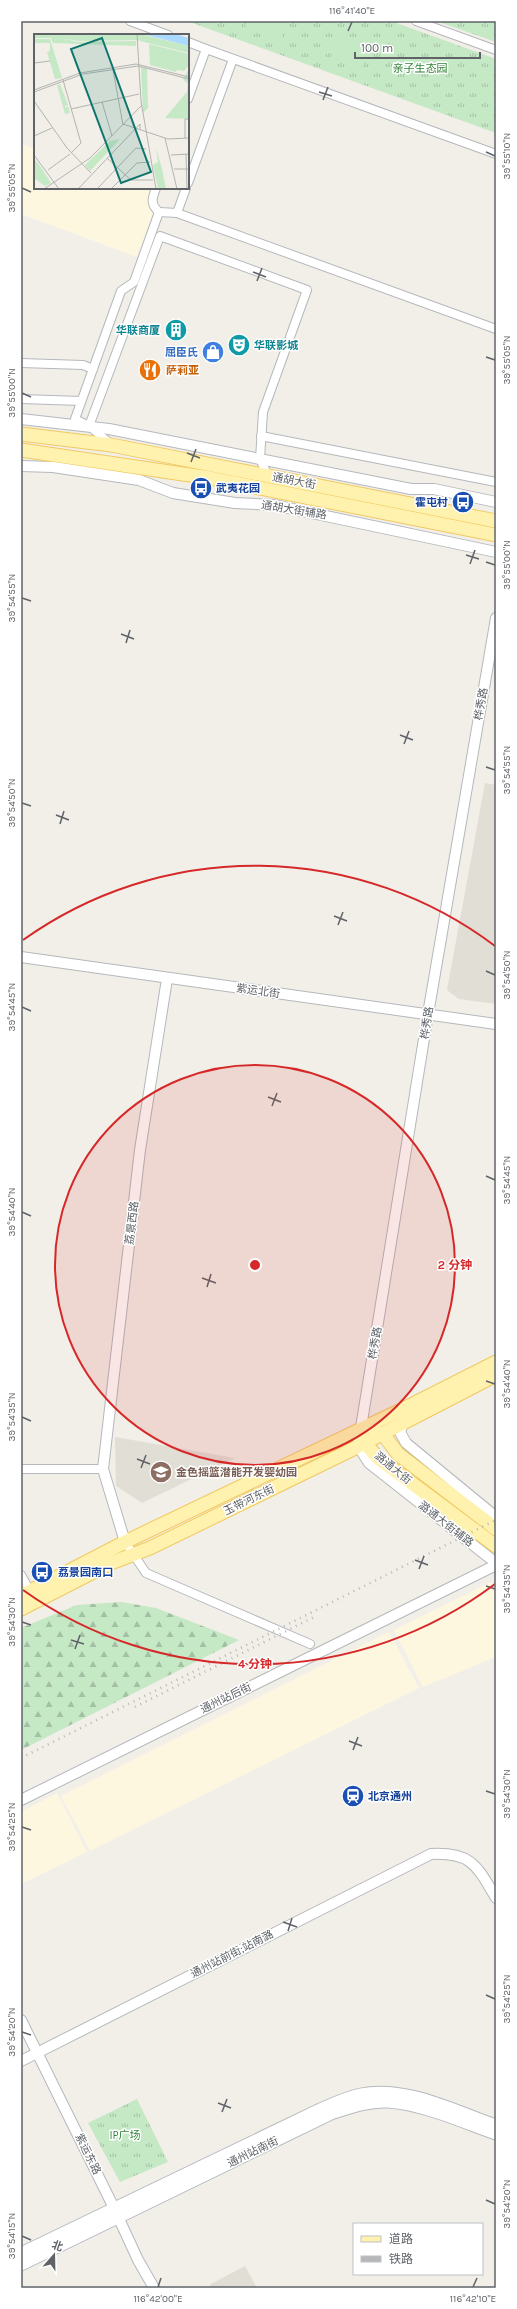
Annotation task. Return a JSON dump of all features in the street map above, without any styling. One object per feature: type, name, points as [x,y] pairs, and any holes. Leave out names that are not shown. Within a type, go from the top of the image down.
[{"type":"main road","name":"通胡大街","points":[[21,434],[111,445],[496,522]]},
{"type":"main road","name":"通胡大街","points":[[21,450],[210,478],[496,535]]},
{"type":"main road","name":"玉带河东街","points":[[25,1593],[125,1542],[496,1362]]},
{"type":"main road","name":"玉带河东街","points":[[21,1609],[133,1554],[150,1548],[383,1434],[404,1421],[496,1375]]},
{"type":"main road","name":"潞通大街","points":[[496,1529],[398,1454],[383,1434],[360,1429],[361,1444],[496,1546]]},
{"type":"main road","name":"通州站南街","points":[[21,2265],[117,2213],[318,2110],[361,2094],[384,2092],[418,2098],[496,2126]]},
{"type":"main road","name":"通州站南街","points":[[21,2253],[117,2213],[331,2114],[358,2105],[388,2102],[417,2108],[496,2134]]},
{"type":"street","points":[[130,21],[165,34]]},
{"type":"street","points":[[416,21],[496,50]]},
{"type":"street","points":[[189,42],[496,154]]},
{"type":"street","points":[[189,96],[206,49]]},
{"type":"street","points":[[189,180],[233,58]]},
{"type":"street","points":[[156,189],[152,201],[159,212]]},
{"type":"street","points":[[177,213],[186,189]]},
{"type":"street","points":[[159,212],[177,213],[496,329]]},
{"type":"street","points":[[56,438],[71,422],[81,401],[121,291],[134,282],[159,212]]},
{"type":"street","points":[[89,426],[160,236],[307,290],[263,412],[260,459],[268,476]]},
{"type":"street","points":[[21,363],[83,365],[93,369]]},
{"type":"street","points":[[21,399],[81,401]]},
{"type":"street","points":[[21,419],[71,422],[411,489],[434,489],[496,502]]},
{"type":"street","points":[[89,426],[111,445]]},
{"type":"street","points":[[261,436],[496,482]]},
{"type":"street","name":"通胡大街辅路","points":[[21,466],[53,467],[139,480],[173,493],[235,503],[274,505],[496,552]]},
{"type":"street","name":"桦秀路","points":[[360,1429],[388,1269],[428,1014],[496,618]]},
{"type":"street","name":"紫运北街","points":[[21,957],[167,979],[496,1024]]},
{"type":"street","name":"荔景西路","points":[[125,1542],[103,1469],[140,1150],[167,979]]},
{"type":"street","points":[[404,1421],[400,1432],[406,1443],[496,1517]]},
{"type":"street","name":"潞通大街辅路","points":[[361,1444],[369,1463],[496,1564]]},
{"type":"street","points":[[21,1469],[103,1469]]},
{"type":"street","points":[[125,1542],[146,1573],[310,1644]]},
{"type":"street","name":"通州站后街","points":[[21,1800],[496,1564]]},
{"type":"street","points":[[21,1575],[25,1593]]},
{"type":"street","name":"通州站前街;站南潞","points":[[21,2060],[431,1854],[451,1853],[469,1860],[483,1877],[496,1898]]},
{"type":"street","name":"紫运东路","points":[[21,2020],[117,2213],[138,2260],[154,2288]]},
{"type":"shaded area","points":[[21,144],[34,149],[34,189],[144,189],[152,192],[149,207],[153,213],[137,257],[21,214]]},
{"type":"shaded area","points":[[485,783],[496,785],[496,1004],[459,999],[447,990]]},
{"type":"shaded area","name":"金色摇篮潜能开发婴幼园","points":[[115,1437],[235,1458],[142,1503],[116,1486]]},
{"type":"shaded area","points":[[491,1582],[496,1586],[496,1657],[423,1687],[394,1630]]},
{"type":"shaded area","points":[[389,1632],[419,1688],[90,1851],[61,1796]]},
{"type":"shaded area","points":[[57,1793],[87,1852],[21,1884],[21,1812]]},
{"type":"shaded area","points":[[245,2266],[257,2288],[209,2288],[211,2284]]},
{"type":"green space","name":"亲子生态园","points":[[187,21],[391,21],[496,59],[496,133]]},
{"type":"green space","points":[[247,21],[288,21],[281,40],[245,26]]},
{"type":"green space","points":[[436,21],[496,21],[496,42]]},
{"type":"green space","points":[[338,36],[369,47],[362,68],[331,57]]},
{"type":"green space","points":[[121,1602],[156,1608],[239,1640],[21,1750],[21,1628],[77,1605]]},
{"type":"green space","name":"IP广场","points":[[137,2099],[168,2162],[120,2182],[88,2123]]},
{"type":"railway","points":[[21,1758],[496,1520]]},
{"type":"railway","points":[[135,1707],[316,1616]]},
{"type":"place","name":"华联商厦","points":[[176,330]]},
{"type":"place","name":"华联影城","points":[[239,345]]},
{"type":"place","name":"屈臣氏","points":[[213,352]]},
{"type":"place","name":"萨莉亚","points":[[150,370]]},
{"type":"place","name":"武夷花园","points":[[201,488]]},
{"type":"place","name":"霍屯村","points":[[463,502]]},
{"type":"place","name":"金色摇篮潜能开发婴幼园","points":[[161,1472]]},
{"type":"place","name":"荔景园南口","points":[[42,1572]]},
{"type":"place","name":"北京通州","points":[[353,1796]]}]
